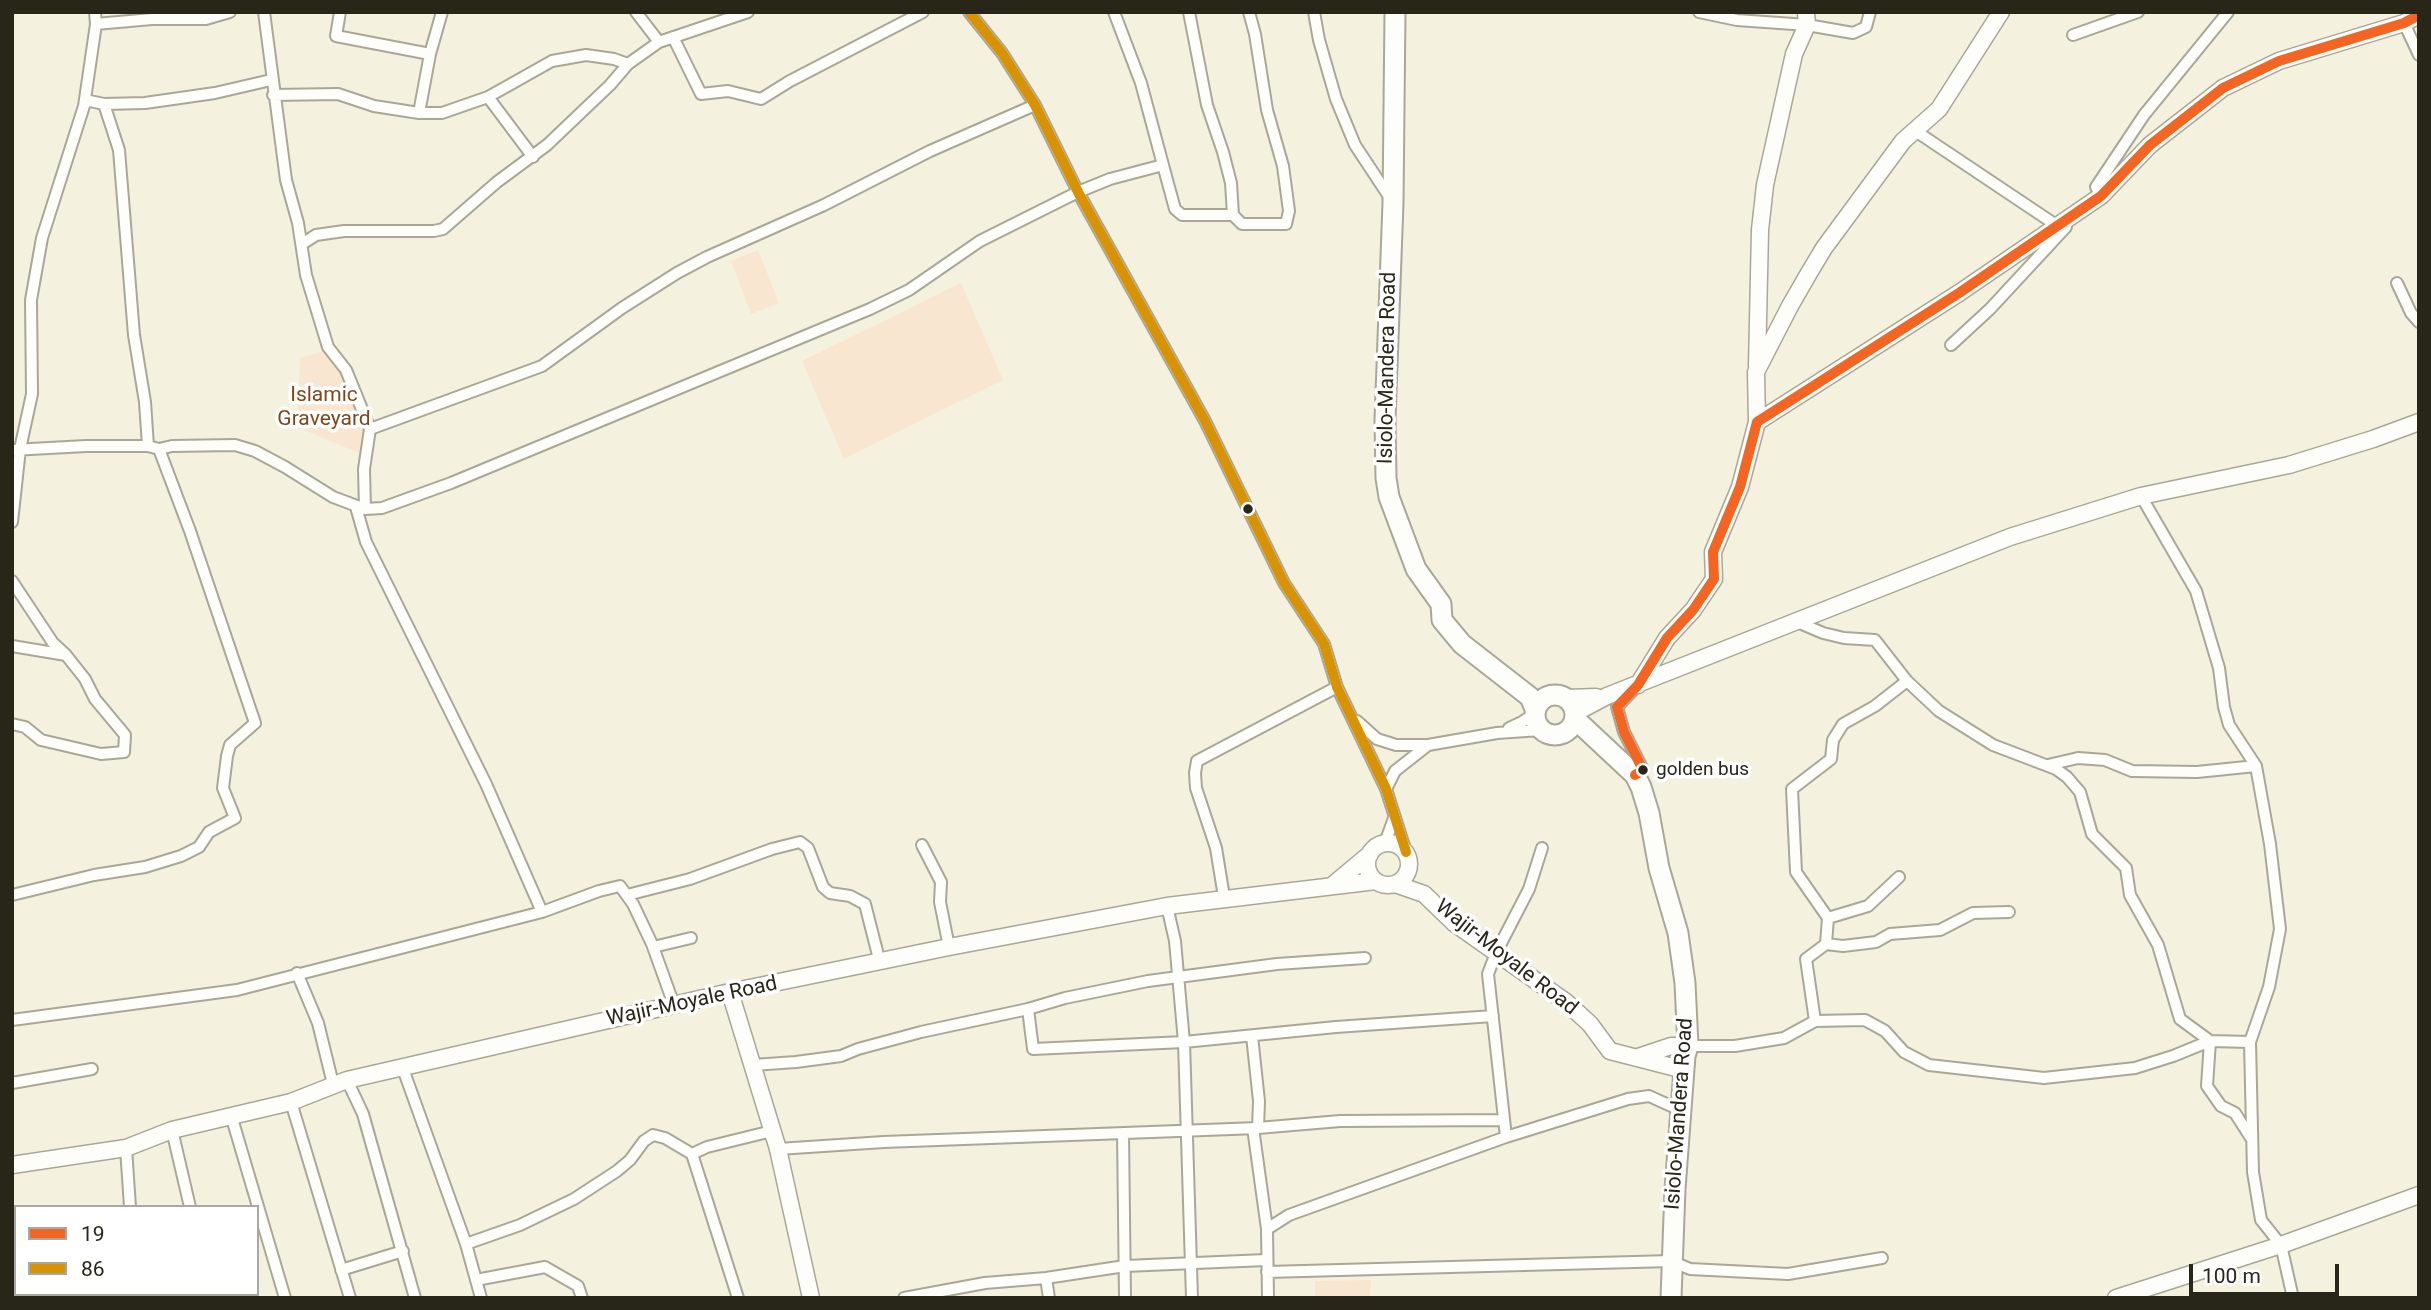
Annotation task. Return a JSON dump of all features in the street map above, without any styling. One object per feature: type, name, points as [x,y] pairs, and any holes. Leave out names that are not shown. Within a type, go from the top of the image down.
[{"type":"highway","name":"Isiolo-Mandera Road","points":[[1395,12],[1393,203],[1385,420],[1389,497],[1416,569],[1441,604],[1442,620],[1462,644],[1530,697],[1542,722],[1599,743]]},
{"type":"highway","name":"Isiolo-Mandera Road","points":[[1510,680],[1536,686],[1567,706],[1599,743],[1635,775],[1649,813],[1659,868],[1678,933],[1685,983],[1688,1046],[1685,1055],[1671,1261],[1671,1298]]},
{"type":"highway","points":[[1541,700],[1567,706],[1569,729],[1542,722],[1541,700]]},
{"type":"street","points":[[12,522],[16,450],[32,394],[31,299],[42,238],[85,100],[96,18],[206,19],[230,12]]},
{"type":"street","points":[[264,12],[286,180],[302,244],[306,275],[328,347],[346,370],[370,429],[360,508],[366,542],[486,783],[542,912]]},
{"type":"street","points":[[340,12],[337,36],[430,54]]},
{"type":"street","points":[[419,114],[430,54],[442,12]]},
{"type":"street","points":[[636,12],[659,42]]},
{"type":"street","points":[[302,244],[316,234],[344,231],[443,229],[497,182],[533,157],[610,85],[628,64],[659,42],[748,12]]},
{"type":"street","points":[[673,37],[701,94],[728,91],[761,99],[790,81],[923,12]]},
{"type":"street","points":[[969,12],[1002,53],[1035,105],[1078,192],[1205,421],[1284,583],[1324,644],[1338,687],[1386,789],[1408,859],[1407,873],[1395,884],[1376,881],[1368,867],[1370,854]]},
{"type":"street","points":[[1114,12],[1141,83],[1175,208],[1182,215],[1233,215]]},
{"type":"street","points":[[1189,12],[1207,105],[1231,183],[1233,215],[1242,224],[1286,224],[1289,211],[1283,166],[1267,110],[1249,12]]},
{"type":"street","points":[[1314,12],[1336,99],[1355,145],[1393,203]]},
{"type":"street","points":[[1699,12],[1737,20],[1807,19],[1853,33],[1866,27],[1870,12]]},
{"type":"street","points":[[1756,372],[1824,248],[1903,142],[1939,109],[2001,12]]},
{"type":"street","points":[[2073,35],[2138,12]]},
{"type":"street","points":[[2099,197],[2096,187],[2144,114],[2228,12]]},
{"type":"street","points":[[1951,345],[1990,309],[2066,227],[2150,145],[2223,88],[2279,61],[2404,23],[2419,15]]},
{"type":"street","points":[[1635,775],[1643,771],[1617,707],[1638,685],[1667,638],[1693,610],[1714,579],[1713,552],[1740,487],[1757,422],[1760,230],[1765,185],[1794,54],[1807,19]]},
{"type":"street","points":[[2404,23],[2419,55]]},
{"type":"street","points":[[273,95],[338,94],[374,106],[419,114],[442,113],[488,97],[552,61],[586,55],[628,64]]},
{"type":"street","points":[[85,100],[104,104],[145,103],[215,93],[271,80]]},
{"type":"street","points":[[488,97],[533,157]]},
{"type":"street","points":[[12,895],[145,867],[181,856],[199,847],[209,831],[235,818],[222,788],[227,756],[230,745],[255,723],[190,531],[153,447],[134,335],[119,150],[104,104]]},
{"type":"street","points":[[370,429],[542,366],[621,308],[687,268],[824,205],[930,151],[1035,105]]},
{"type":"street","points":[[1914,131],[2056,225]]},
{"type":"street","points":[[16,450],[235,445],[285,467],[333,497],[360,508],[382,508],[451,483],[870,309],[909,290],[980,241],[1078,192],[1110,179],[1163,165]]},
{"type":"street","points":[[1757,422],[1959,293],[2099,197]]},
{"type":"street","points":[[2397,283],[2411,313],[2419,322]]},
{"type":"street","points":[[1567,706],[1638,685],[2010,537],[2141,496],[2289,465],[2419,422]]},
{"type":"street","points":[[2141,496],[2196,591],[2216,657],[2229,725],[2256,766],[2270,844],[2280,929],[2269,987],[2250,1042],[2253,1172],[2261,1220],[2281,1245],[2293,1298]]},
{"type":"street","points":[[12,581],[53,643],[66,654],[85,678],[95,699],[125,735],[124,752],[101,754],[41,740],[25,727],[12,724]]},
{"type":"street","points":[[1795,621],[1822,633],[1875,640],[1907,681],[1939,711],[1982,738],[2045,766],[2056,768],[2080,792],[2092,834],[2126,869],[2130,895],[2158,945],[2180,1019],[2210,1041]]},
{"type":"street","points":[[12,646],[66,654]]},
{"type":"street","points":[[1826,944],[1828,918],[1796,872],[1792,789],[1830,759],[1833,740],[1843,724],[1875,706],[1907,681]]},
{"type":"street","points":[[1224,897],[1216,848],[1196,788],[1198,761],[1338,687]]},
{"type":"street","points":[[1354,719],[1377,739],[1396,745],[1428,745],[1542,722]]},
{"type":"street","points":[[1497,733],[1522,723],[1542,722]]},
{"type":"street","points":[[1386,789],[1395,771],[1428,745]]},
{"type":"street","points":[[2045,766],[2078,758],[2105,760],[2132,771],[2197,772],[2256,766]]},
{"type":"street","points":[[1385,843],[1394,818]]},
{"type":"street","points":[[627,895],[690,879],[772,849],[800,842],[808,848],[823,887],[830,893],[850,896],[865,904],[880,963]]},
{"type":"street","points":[[1334,884],[1376,847],[1385,843],[1401,846],[1424,894]]},
{"type":"street","points":[[922,845],[941,882],[940,902],[949,947]]},
{"type":"street","points":[[1506,1137],[1488,974],[1496,953],[1530,889],[1542,848]]},
{"type":"street","points":[[1828,918],[1868,906],[1899,877]]},
{"type":"street","name":"Wajir-Moyale Road","points":[[12,1164],[126,1148],[172,1130],[291,1102],[340,1082],[730,992],[1167,906],[1224,897],[1376,881]]},
{"type":"street","name":"Wajir-Moyale Road","points":[[1395,884],[1424,894],[1454,923],[1566,1002],[1590,1024],[1609,1051],[1685,1070]]},
{"type":"street","points":[[12,1020],[237,990],[542,912],[620,886],[653,947],[674,1005]]},
{"type":"street","points":[[1167,906],[1175,940],[1184,1042],[1192,1298]]},
{"type":"street","points":[[1815,1021],[1806,959],[1826,944],[1843,946],[1876,942],[1890,934],[1940,930],[1973,913],[2009,912]]},
{"type":"street","points":[[653,947],[691,938]]},
{"type":"street","points":[[754,1065],[841,1056],[921,1032],[1147,981],[1277,964],[1365,958]]},
{"type":"street","points":[[297,973],[340,1082],[363,1114],[415,1298]]},
{"type":"street","points":[[730,992],[778,1149],[811,1298]]},
{"type":"street","points":[[1028,1009],[1033,1049],[1184,1042],[1336,1027],[1493,1016]]},
{"type":"street","points":[[1639,1057],[1671,1046],[1735,1046],[1784,1038],[1815,1021],[1865,1020],[1885,1031],[1904,1052],[1930,1065],[2044,1078],[2135,1068],[2210,1041],[2250,1042]]},
{"type":"street","points":[[1252,1036],[1259,1101],[1256,1128],[1267,1229],[1268,1298]]},
{"type":"street","points":[[2210,1041],[2207,1086],[2221,1106],[2235,1113],[2252,1139]]},
{"type":"street","points":[[402,1066],[466,1244],[481,1298]]},
{"type":"street","points":[[12,1083],[92,1069]]},
{"type":"street","points":[[1267,1229],[1289,1215],[1506,1137],[1628,1099],[1649,1096],[1682,1111]]},
{"type":"street","points":[[291,1102],[349,1298]]},
{"type":"street","points":[[230,1115],[257,1205]]},
{"type":"street","points":[[778,1149],[884,1142],[1256,1128],[1340,1121],[1504,1119]]},
{"type":"street","points":[[172,1130],[190,1205]]},
{"type":"street","points":[[692,1154],[707,1147],[772,1131]]},
{"type":"street","points":[[1123,1133],[1125,1298]]},
{"type":"street","points":[[466,1244],[520,1225],[574,1199],[617,1171],[630,1160],[644,1141],[653,1135],[665,1138],[692,1154],[738,1298]]},
{"type":"street","points":[[126,1148],[130,1205]]},
{"type":"street","points":[[2116,1298],[2281,1245],[2419,1195]]},
{"type":"street","points":[[259,1211],[285,1298]]},
{"type":"street","points":[[341,1270],[403,1251]]},
{"type":"street","points":[[1267,1272],[1671,1261],[1690,1269],[1777,1274],[1844,1266],[1882,1258]]},
{"type":"street","points":[[904,1298],[985,1283],[1046,1278],[1125,1266],[1266,1260]]},
{"type":"street","points":[[476,1280],[545,1267],[578,1286],[582,1298]]},
{"type":"street","points":[[1046,1278],[1049,1298]]},
{"type":"green space","points":[[758,250],[779,303],[751,314],[731,261]]},
{"type":"green space","points":[[961,283],[1003,380],[844,459],[802,361]]},
{"type":"green space","name":"Islamic Graveyard","points":[[323,351],[337,366],[365,428],[359,453],[297,427],[300,358]]},
{"type":"green space","points":[[1371,1280],[1370,1298],[1315,1298],[1315,1281]]},
{"type":"transit line","name":"86","points":[[969,12],[1002,53],[1035,105],[1078,192],[1205,421],[1284,583],[1324,644],[1337,687],[1386,789],[1406,852]]},
{"type":"transit line","name":"19","points":[[1635,775],[1643,770],[1624,732],[1617,707],[1638,685],[1667,638],[1693,610],[1714,579],[1713,552],[1740,487],[1757,422],[1959,293],[2101,196],[2150,145],[2223,88],[2279,61],[2404,23],[2419,15]]},
{"type":"place","name":"golden bus","points":[[1643,770]]}]
